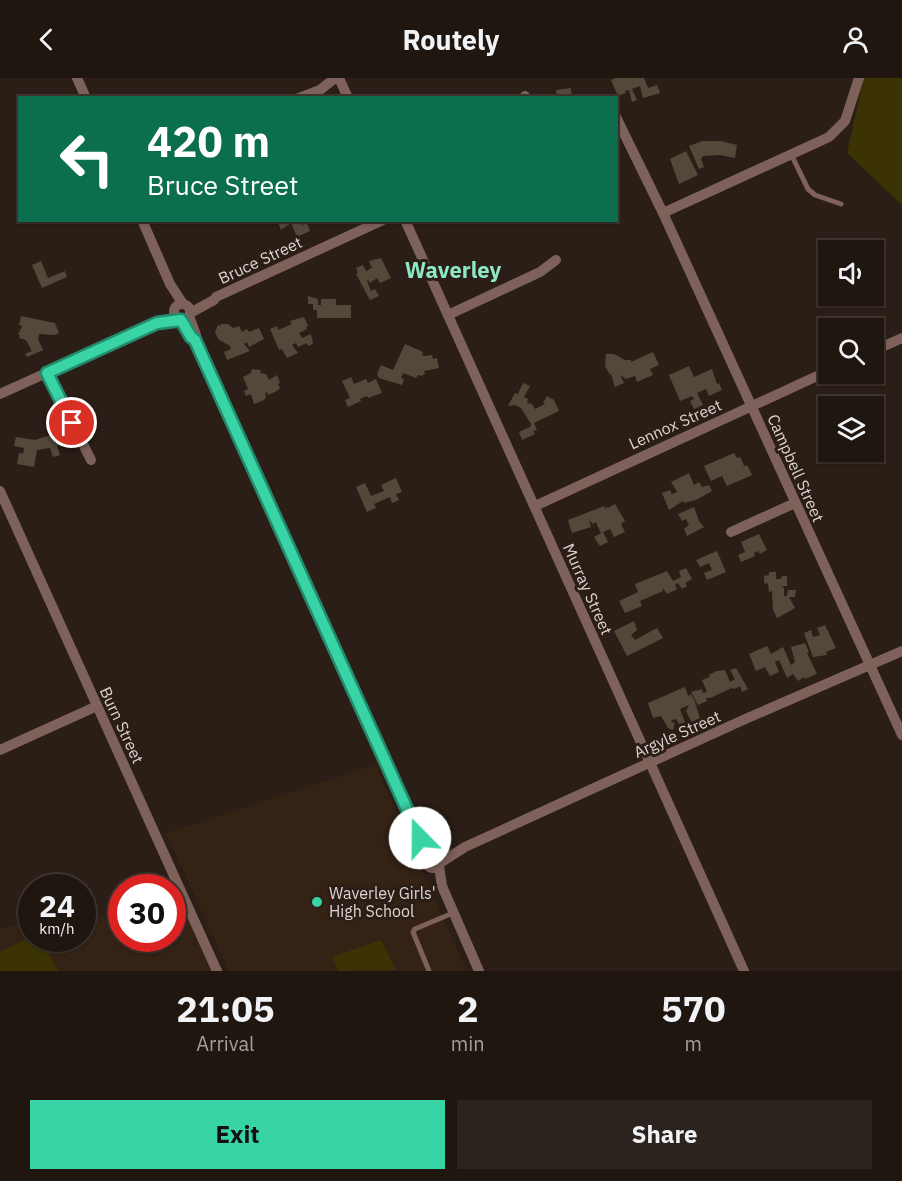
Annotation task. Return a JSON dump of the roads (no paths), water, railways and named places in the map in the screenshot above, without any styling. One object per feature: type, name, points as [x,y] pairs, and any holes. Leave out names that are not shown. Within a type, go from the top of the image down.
[{"type":"street","points":[[77,78],[85,96]]},
{"type":"street","points":[[304,96],[320,90],[337,78],[347,96]]},
{"type":"street","points":[[663,213],[829,137],[845,121],[859,78]]},
{"type":"street","name":"Campbell Street","points":[[618,121],[663,213],[902,735]]},
{"type":"street","points":[[142,222],[420,835],[434,861],[453,913],[479,971]]},
{"type":"street","name":"Bruce Street","points":[[0,394],[182,312],[214,300],[216,297],[379,222]]},
{"type":"street","name":"Murray Street","points":[[406,222],[744,971]]},
{"type":"street","points":[[448,315],[540,272],[556,260]]},
{"type":"street","points":[[884,346],[902,338]]},
{"type":"street","points":[[47,373],[91,460]]},
{"type":"street","name":"Lennox Street","points":[[535,506],[818,376]]},
{"type":"street","name":"Burn Street","points":[[0,491],[217,971]]},
{"type":"street","points":[[731,532],[795,503]]},
{"type":"street","name":"Argyle Street","points":[[434,861],[650,762],[902,651]]},
{"type":"street","points":[[0,750],[97,706]]},
{"type":"lane","points":[[791,154],[808,189],[815,195],[841,204]]},
{"type":"lane","points":[[429,971],[413,932],[415,929],[453,913]]},
{"type":"place","name":"Waverley Girls' High School","points":[[317,902]]},
{"type":"district","name":"Waverley","points":[[453,269]]}]
